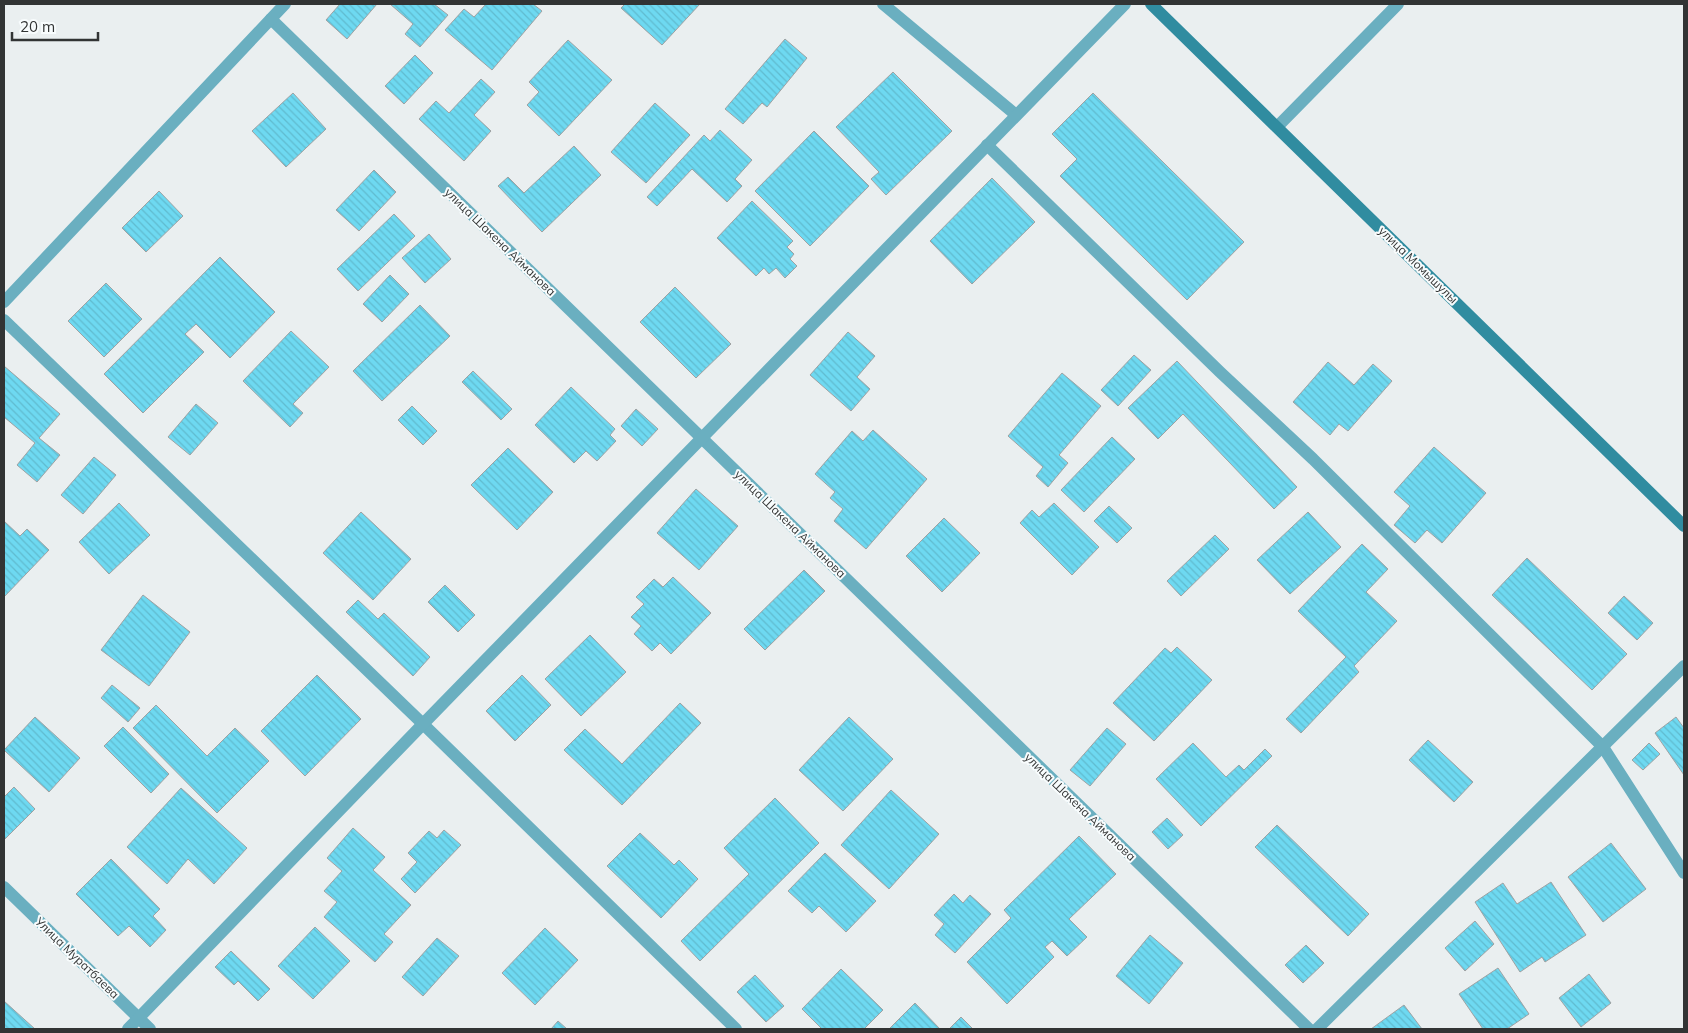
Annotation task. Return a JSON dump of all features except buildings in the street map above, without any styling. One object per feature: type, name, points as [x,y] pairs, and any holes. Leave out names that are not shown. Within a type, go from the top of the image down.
[{"type":"street","points":[[4,302],[285,4]]},
{"type":"street","points":[[883,4],[1016,115]]},
{"type":"street","points":[[128,1029],[1125,4]]},
{"type":"street","name":"улица Момышулы","points":[[1151,4],[1683,524]]},
{"type":"street","points":[[1277,127],[1398,4]]},
{"type":"street","name":"улица Шакена Айманова","points":[[271,19],[1309,1029]]},
{"type":"street","points":[[987,145],[1220,372],[1313,459],[1603,747],[1684,873]]},
{"type":"street","points":[[4,320],[736,1029]]},
{"type":"street","points":[[1317,1029],[1684,666]]},
{"type":"street","name":"Улица Муратбаева","points":[[4,887],[150,1029]]}]
